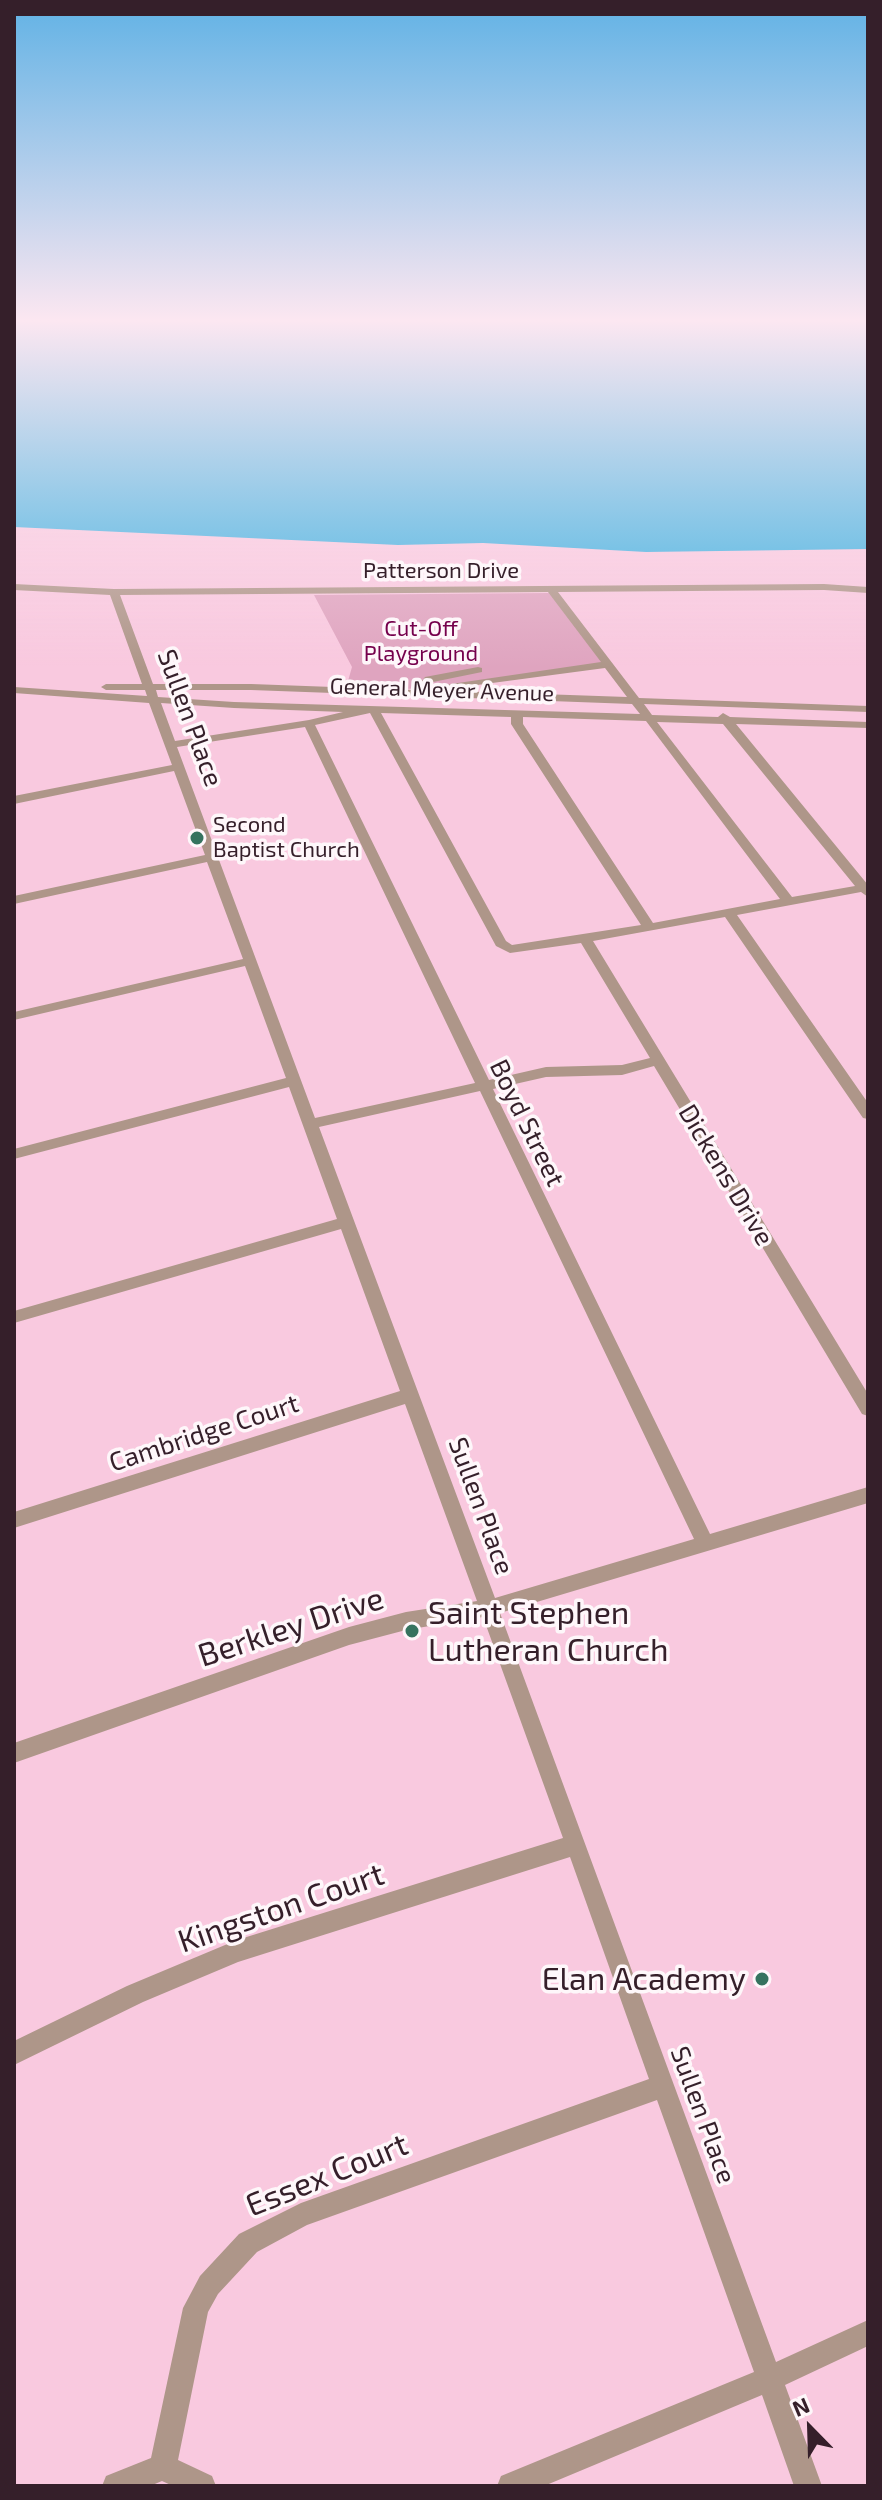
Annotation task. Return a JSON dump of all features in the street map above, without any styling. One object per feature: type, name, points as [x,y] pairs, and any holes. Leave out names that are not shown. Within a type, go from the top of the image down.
[{"type":"street","name":"Patterson Drive","points":[[14,587],[114,592],[824,587],[868,590]]},
{"type":"street","points":[[552,591],[789,902]]},
{"type":"street","name":"Sullen Place","points":[[114,592],[576,1844],[808,2486]]},
{"type":"street","points":[[418,693],[608,664]]},
{"type":"street","points":[[418,693],[429,679],[478,670]]},
{"type":"street","points":[[487,712],[490,682]]},
{"type":"street","name":"General Meyer Avenue","points":[[14,688],[325,706],[862,725]]},
{"type":"street","points":[[325,706],[332,691]]},
{"type":"street","name":"General Meyer Avenue","points":[[152,694],[332,691],[862,708]]},
{"type":"street","points":[[712,703],[866,890]]},
{"type":"street","points":[[170,745],[309,723],[373,708],[497,936],[506,947],[516,950],[866,890]]},
{"type":"street","points":[[862,708],[862,725],[868,737]]},
{"type":"street","points":[[517,714],[517,724],[650,928]]},
{"type":"street","name":"Boyd Street","points":[[309,723],[705,1543]]},
{"type":"street","points":[[14,800],[179,767]]},
{"type":"street","points":[[14,900],[211,857]]},
{"type":"street","points":[[729,913],[868,1114]]},
{"type":"street","name":"Dickens Drive","points":[[585,939],[868,1409]]},
{"type":"street","points":[[14,1016],[251,961]]},
{"type":"street","points":[[310,1124],[546,1072],[622,1070],[657,1061]]},
{"type":"street","points":[[14,1154],[295,1081]]},
{"type":"street","points":[[14,1317],[346,1222]]},
{"type":"street","name":"Cambridge Court","points":[[14,1520],[410,1395]]},
{"type":"street","name":"Berkley Drive","points":[[14,1753],[349,1636],[406,1621],[488,1608],[868,1495]]},
{"type":"street","name":"Kingston Court","points":[[14,2053],[135,1994],[237,1951],[576,1844]]},
{"type":"street","name":"Essex Court","points":[[163,2467],[196,2308],[209,2285],[248,2243],[301,2215],[662,2086]]},
{"type":"street","points":[[511,2486],[770,2378],[868,2333]]},
{"type":"street","points":[[116,2486],[163,2467],[202,2486]]},
{"type":"green space","name":"Cut-Off Playground","points":[[550,593],[603,663],[426,689],[346,688],[352,667],[314,595]]},
{"type":"water","points":[[14,435],[868,435],[868,549],[646,552],[483,543],[398,545],[14,527]]},
{"type":"place","name":"Second Baptist Church","points":[[197,838]]},
{"type":"place","name":"Saint Stephen Lutheran Church","points":[[412,1631]]},
{"type":"place","name":"Elan Academy","points":[[762,1979]]}]
